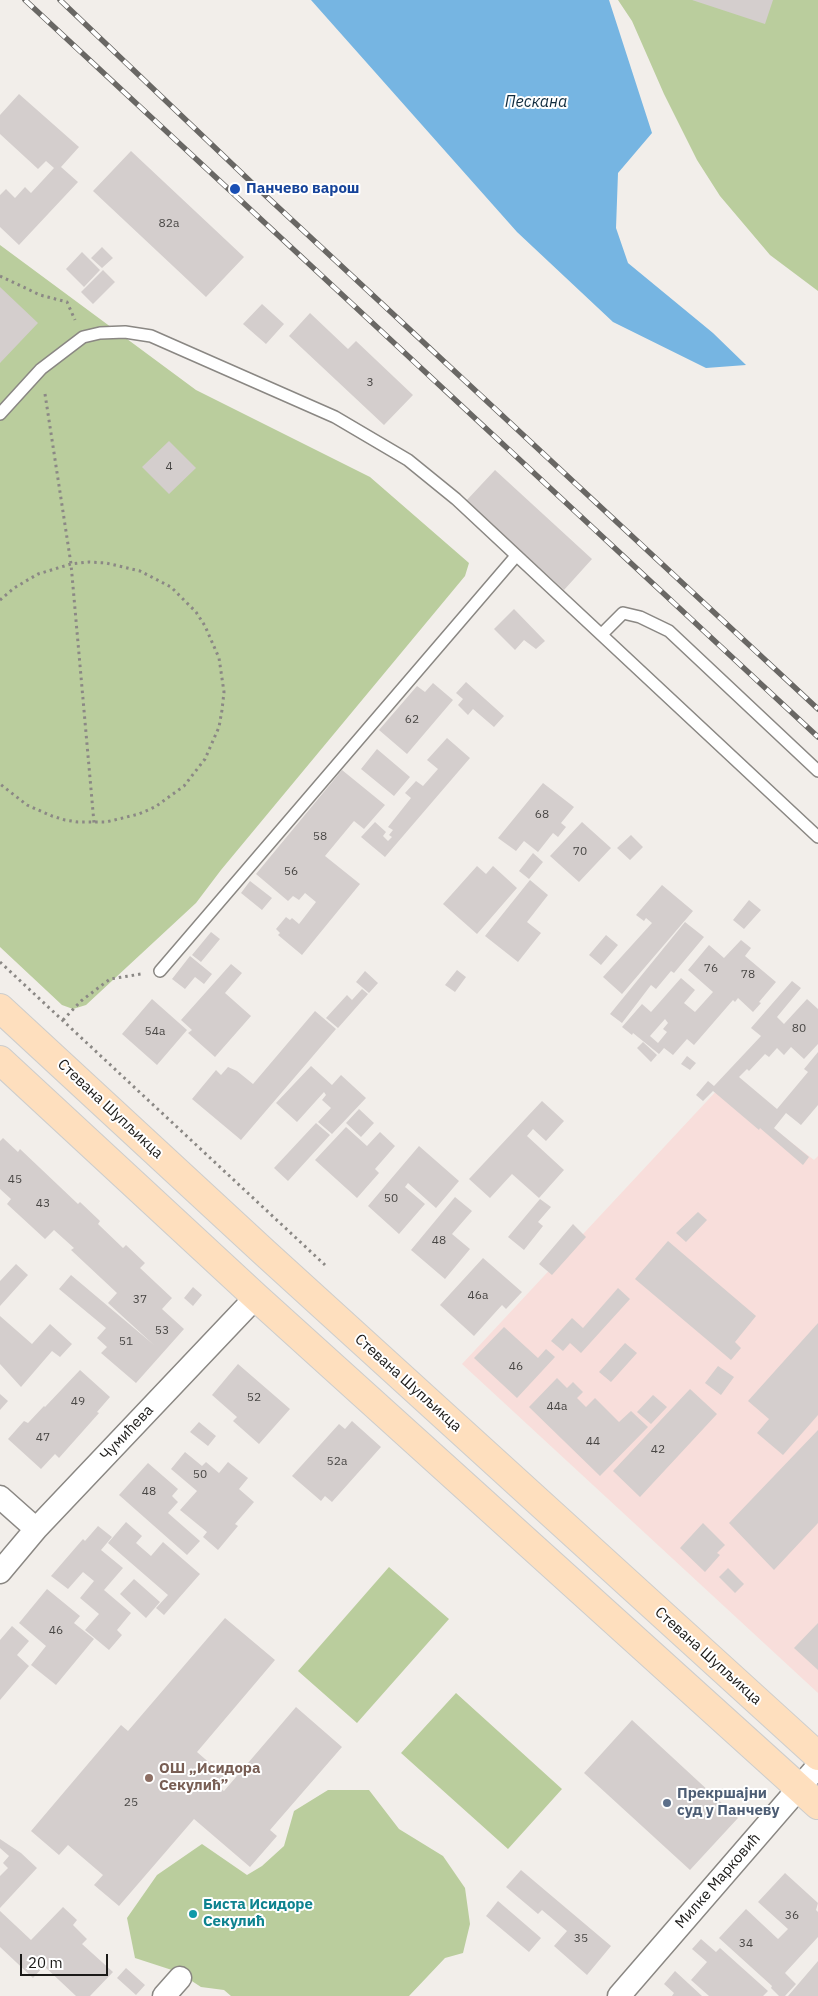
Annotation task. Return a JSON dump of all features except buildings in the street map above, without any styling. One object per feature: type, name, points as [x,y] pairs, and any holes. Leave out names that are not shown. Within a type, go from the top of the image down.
[{"type":"main road","name":"Стевана Шупљикца","points":[[0,1008],[264,1252],[818,1756]]},
{"type":"main road","points":[[0,1060],[256,1297],[818,1805]]},
{"type":"street","name":"Чумићева","points":[[0,1572],[36,1529],[256,1297]]},
{"type":"street","points":[[0,1497],[36,1529]]},
{"type":"street","name":"Милке Марковић","points":[[619,1996],[798,1786],[818,1766]]},
{"type":"street","points":[[164,1996],[180,1978]]},
{"type":"lane","points":[[0,414],[41,369],[83,337],[100,333],[126,332],[151,336],[334,417],[408,460],[456,499],[818,837]]},
{"type":"lane","points":[[160,971],[516,556]]},
{"type":"lane","points":[[602,634],[623,613],[640,617],[670,631],[818,771]]},
{"type":"path","points":[[0,276],[40,295],[67,302],[83,337]]},
{"type":"path","points":[[41,369],[71,564],[94,823]]},
{"type":"path","points":[[0,600],[14,588],[38,574],[71,564],[89,562],[123,566],[140,571],[171,587],[196,612],[214,642],[222,675],[222,710],[219,727],[205,759],[189,780],[170,798],[139,814],[123,819],[94,823],[65,820],[39,811],[16,798],[0,784]]},
{"type":"path","points":[[0,962],[52,1010]]},
{"type":"path","points":[[63,1020],[81,1001],[110,979],[160,971]]},
{"type":"shaded area","points":[[720,1087],[814,1160],[818,1156],[818,1693],[462,1364]]},
{"type":"green space","points":[[618,0],[818,0],[818,291],[770,255],[720,196],[697,160],[664,94],[632,21]]},
{"type":"green space","points":[[0,245],[196,390],[370,477],[469,563],[465,576],[221,870],[196,903],[86,1005],[73,1009],[62,1005],[0,947]]},
{"type":"green space","points":[[389,1567],[449,1619],[357,1723],[298,1671]]},
{"type":"green space","points":[[456,1693],[562,1789],[508,1849],[401,1753]]},
{"type":"green space","points":[[328,1790],[369,1790],[399,1829],[443,1856],[465,1888],[470,1924],[463,1953],[445,1958],[409,1996],[231,1996],[224,1990],[201,1987],[178,1972],[135,1958],[127,1918],[157,1875],[202,1844],[247,1875],[262,1866],[284,1846],[294,1811]]},
{"type":"water","name":"Пескана","points":[[311,0],[609,0],[652,133],[618,173],[616,228],[628,263],[713,333],[746,365],[706,368],[613,322],[517,232]]},
{"type":"railway","points":[[25,0],[818,737]]},
{"type":"railway","points":[[60,0],[251,182],[818,709]]},
{"type":"place","name":"Панчево варош","points":[[235,189]]},
{"type":"place","name":"ОШ „Исидора Секулић”","points":[[149,1778]]},
{"type":"place","name":"Прекршајни суд у Панчеву","points":[[667,1803]]},
{"type":"place","name":"Биста Исидоре Секулић","points":[[193,1914]]}]
